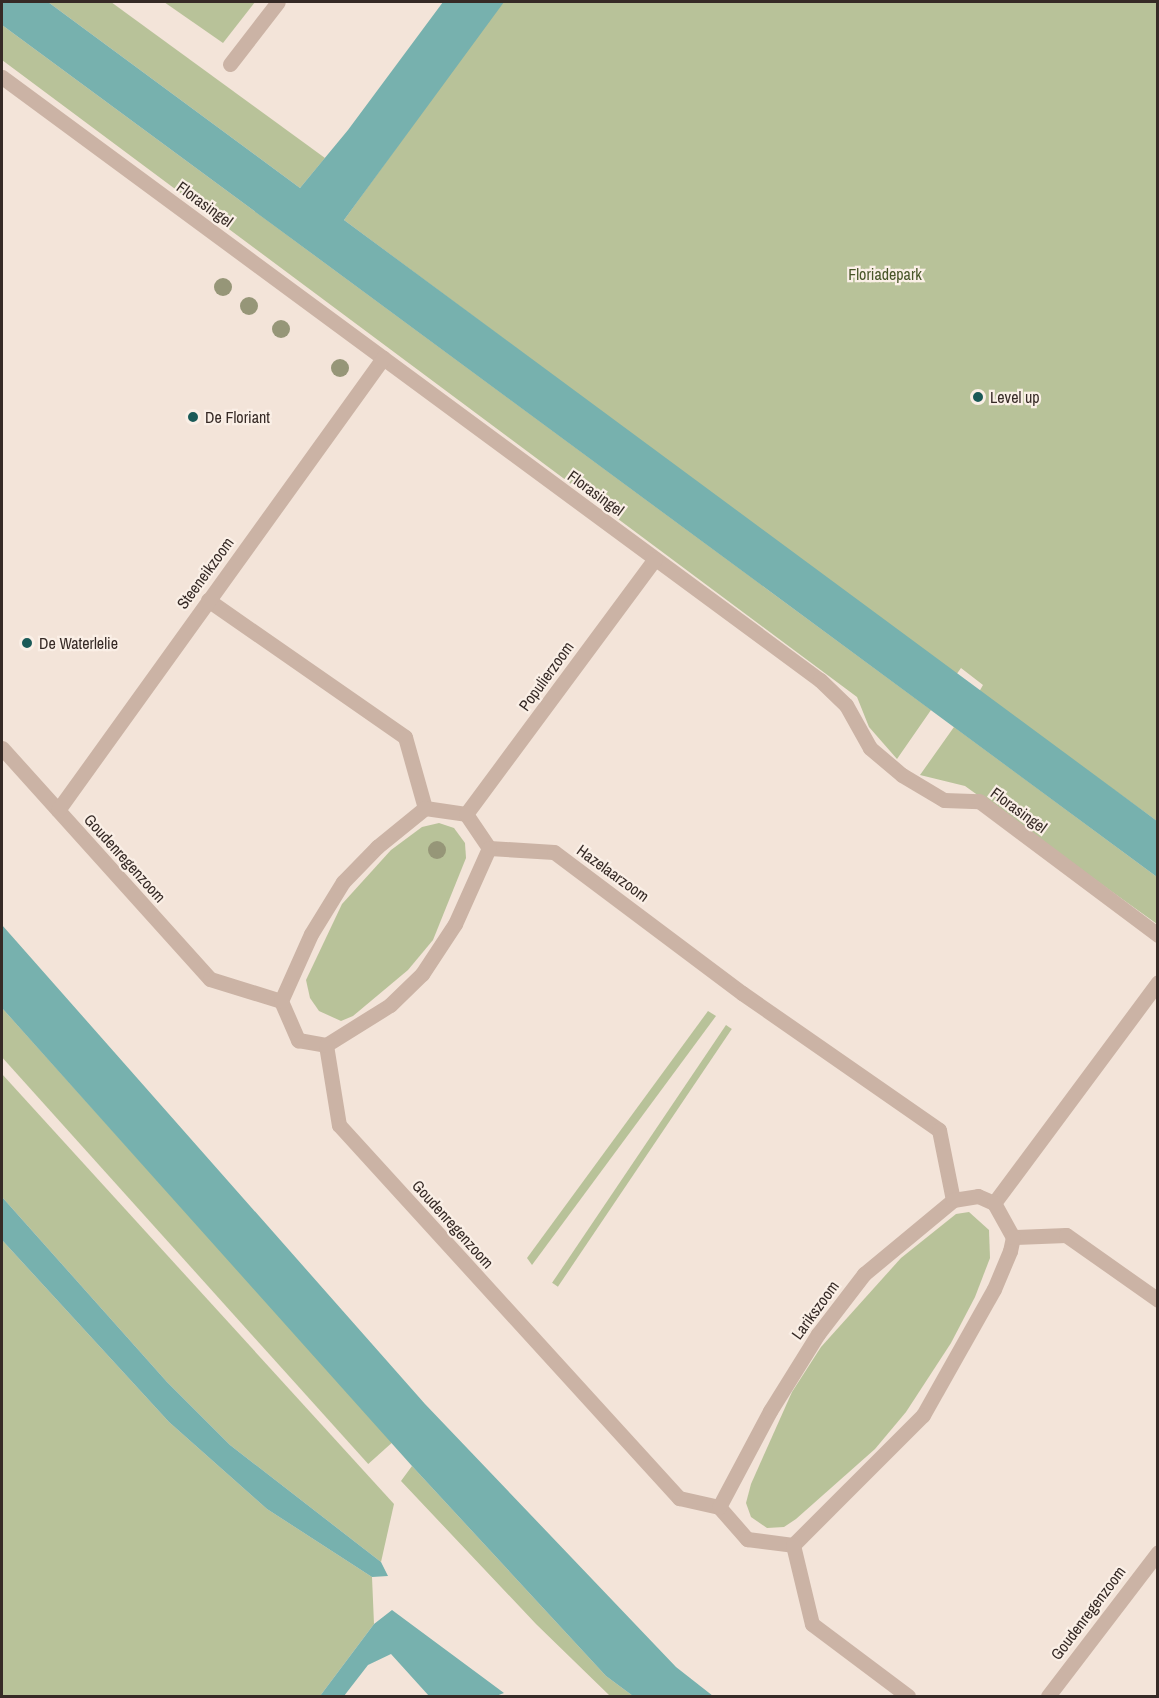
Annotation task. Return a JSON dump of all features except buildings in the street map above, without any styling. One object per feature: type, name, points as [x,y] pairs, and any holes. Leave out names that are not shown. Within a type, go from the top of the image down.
[{"type":"street","points":[[230,64],[278,2]]},
{"type":"street","name":"Florasingel","points":[[2,77],[820,680],[846,705],[870,748],[902,775],[944,800],[979,801],[1158,935]]},
{"type":"street","name":"Steeneikzoom","points":[[58,810],[383,358]]},
{"type":"street","name":"Populierzoom","points":[[466,814],[655,559]]},
{"type":"street","points":[[208,600],[405,737],[425,808]]},
{"type":"street","name":"Goudenregenzoom","points":[[2,748],[210,979],[281,1001]]},
{"type":"street","points":[[425,808],[466,814],[489,848],[454,924],[422,974],[390,1005],[326,1045],[298,1040],[281,1001],[311,934],[343,882],[377,847],[425,808]]},
{"type":"street","name":"Hazelaarzoom","points":[[489,848],[554,852],[742,993],[939,1130],[953,1200]]},
{"type":"street","points":[[994,1203],[1158,982]]},
{"type":"street","name":"Goudenregenzoom","points":[[326,1045],[339,1125],[679,1498],[719,1507]]},
{"type":"street","points":[[793,1545],[922,1415],[994,1288],[1013,1237],[994,1203],[978,1196],[953,1200]]},
{"type":"street","name":"Larikszoom","points":[[719,1507],[770,1411],[818,1334],[864,1274],[953,1200]]},
{"type":"street","points":[[1013,1237],[1066,1235],[1158,1300]]},
{"type":"street","points":[[719,1507],[747,1539],[793,1545]]},
{"type":"street","points":[[793,1545],[812,1624],[908,1696]]},
{"type":"street","name":"Goudenregenzoom","points":[[1047,1696],[1158,1552]]},
{"type":"green space","points":[[48,2],[111,2],[325,158],[300,188]]},
{"type":"green space","points":[[164,2],[255,2],[223,43]]},
{"type":"green space","name":"Floriadepark","points":[[502,2],[1157,2],[1157,821],[979,692],[983,685],[961,668],[956,675],[344,220]]},
{"type":"green space","points":[[2,25],[931,710],[897,759],[869,727],[857,697],[2,60]]},
{"type":"green space","points":[[954,727],[1157,877],[1157,924],[965,786],[920,775]]},
{"type":"green space","points":[[439,823],[454,828],[465,843],[466,858],[433,940],[408,970],[353,1016],[341,1021],[319,1011],[310,998],[306,980],[342,904],[391,850],[422,827]]},
{"type":"green space","points":[[2,1008],[393,1442],[368,1464],[2,1057]]},
{"type":"green space","points":[[708,1011],[716,1016],[532,1265],[527,1258]]},
{"type":"green space","points":[[726,1025],[732,1029],[558,1287],[552,1283]]},
{"type":"green space","points":[[2,1074],[394,1504],[381,1562],[230,1445],[167,1382],[2,1197]]},
{"type":"green space","points":[[969,1212],[989,1230],[990,1258],[975,1297],[951,1343],[906,1412],[875,1449],[796,1519],[784,1527],[767,1528],[751,1517],[746,1503],[751,1484],[792,1392],[821,1347],[901,1258],[956,1214]]},
{"type":"green space","points":[[2,1240],[169,1422],[267,1509],[372,1577],[374,1624],[320,1696],[2,1696]]},
{"type":"green space","points":[[412,1466],[606,1676],[633,1696],[610,1696],[536,1624],[401,1481]]},
{"type":"water","points":[[2,2],[48,2],[300,188],[348,130],[443,2],[504,2],[344,220],[1157,821],[1157,877],[2,25]]},
{"type":"water","points":[[2,925],[425,1404],[676,1667],[713,1696],[633,1696],[606,1676],[412,1466],[2,1008]]},
{"type":"water","points":[[2,1197],[167,1382],[230,1445],[381,1562],[388,1576],[372,1577],[267,1509],[169,1422],[2,1240]]},
{"type":"water","points":[[392,1610],[504,1693],[496,1696],[429,1696],[391,1654],[368,1665],[344,1696],[320,1696],[374,1624]]},
{"type":"place","name":"Level up","points":[[978,397]]},
{"type":"place","name":"De Floriant","points":[[193,417]]},
{"type":"place","name":"De Waterlelie","points":[[27,643]]}]
